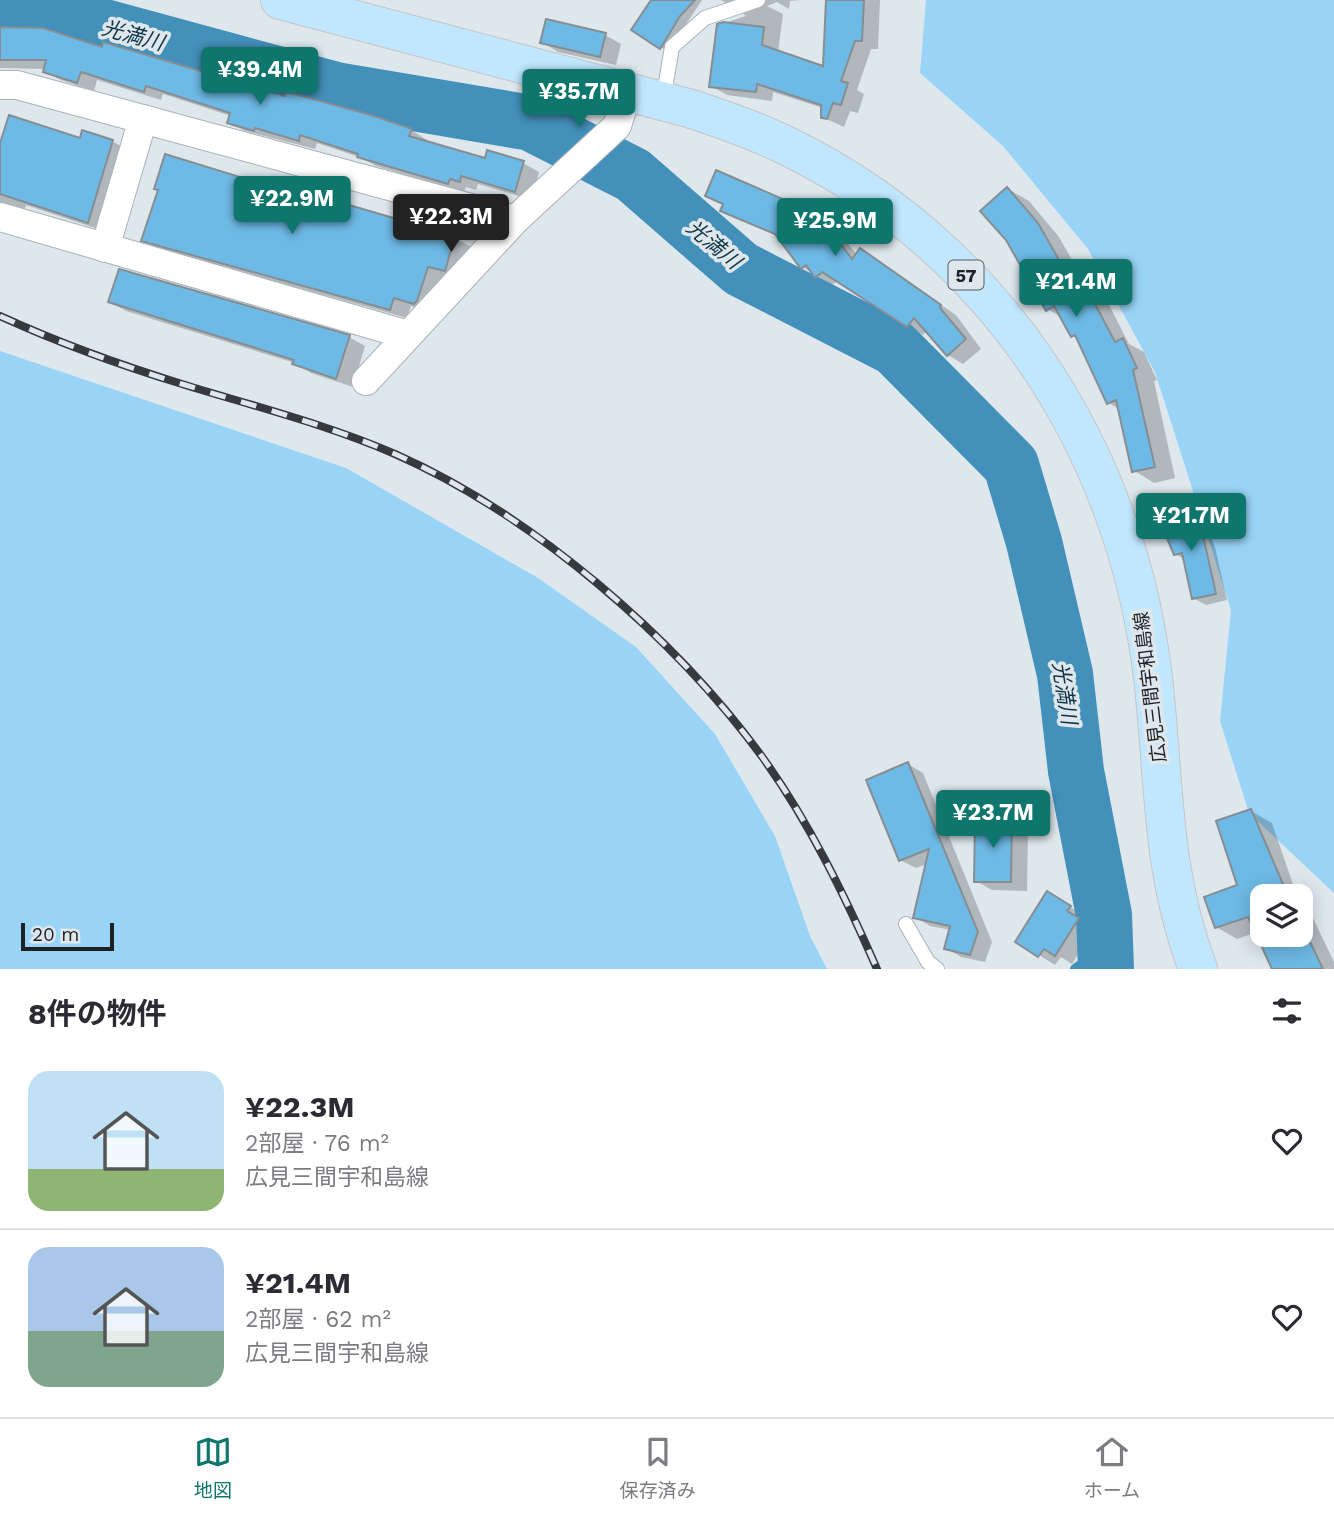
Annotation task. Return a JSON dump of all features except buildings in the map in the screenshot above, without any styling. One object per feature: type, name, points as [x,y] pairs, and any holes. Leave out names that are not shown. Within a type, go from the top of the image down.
[{"type":"main road","name":"広見三間宇和島線","points":[[280,0],[635,107],[737,125],[787,146],[840,175],[901,217],[964,273],[1009,321],[1073,419],[1102,482],[1138,593],[1153,677],[1171,878],[1183,929],[1198,969]]},
{"type":"street","points":[[0,85],[17,85],[515,220]]},
{"type":"street","points":[[366,380],[515,220],[575,167],[635,107]]},
{"type":"street","points":[[105,248],[143,119]]},
{"type":"street","points":[[0,217],[408,335]]},
{"type":"lane","points":[[635,107],[672,47],[705,18],[758,0]]},
{"type":"lane","points":[[906,924],[928,962],[937,969]]},
{"type":"shaded area","points":[[926,0],[1334,0],[1334,893],[1249,813],[1220,721],[1231,610],[1155,372],[1088,249],[1003,146],[920,73]]},
{"type":"shaded area","points":[[0,351],[346,468],[538,578],[636,647],[715,734],[775,836],[810,936],[827,969],[0,969]]},
{"type":"waterway","name":"光満川","points":[[5,0],[336,90],[531,123],[633,175],[741,269],[895,348],[1011,465],[1034,542],[1065,674],[1076,771],[1104,915],[1106,969]]},
{"type":"waterway","points":[[1075,969],[1105,947]]},
{"type":"railway","points":[[0,316],[113,361],[369,443],[446,479],[498,510],[548,545],[644,624],[728,713],[763,758],[796,808],[825,860],[877,969]]}]
